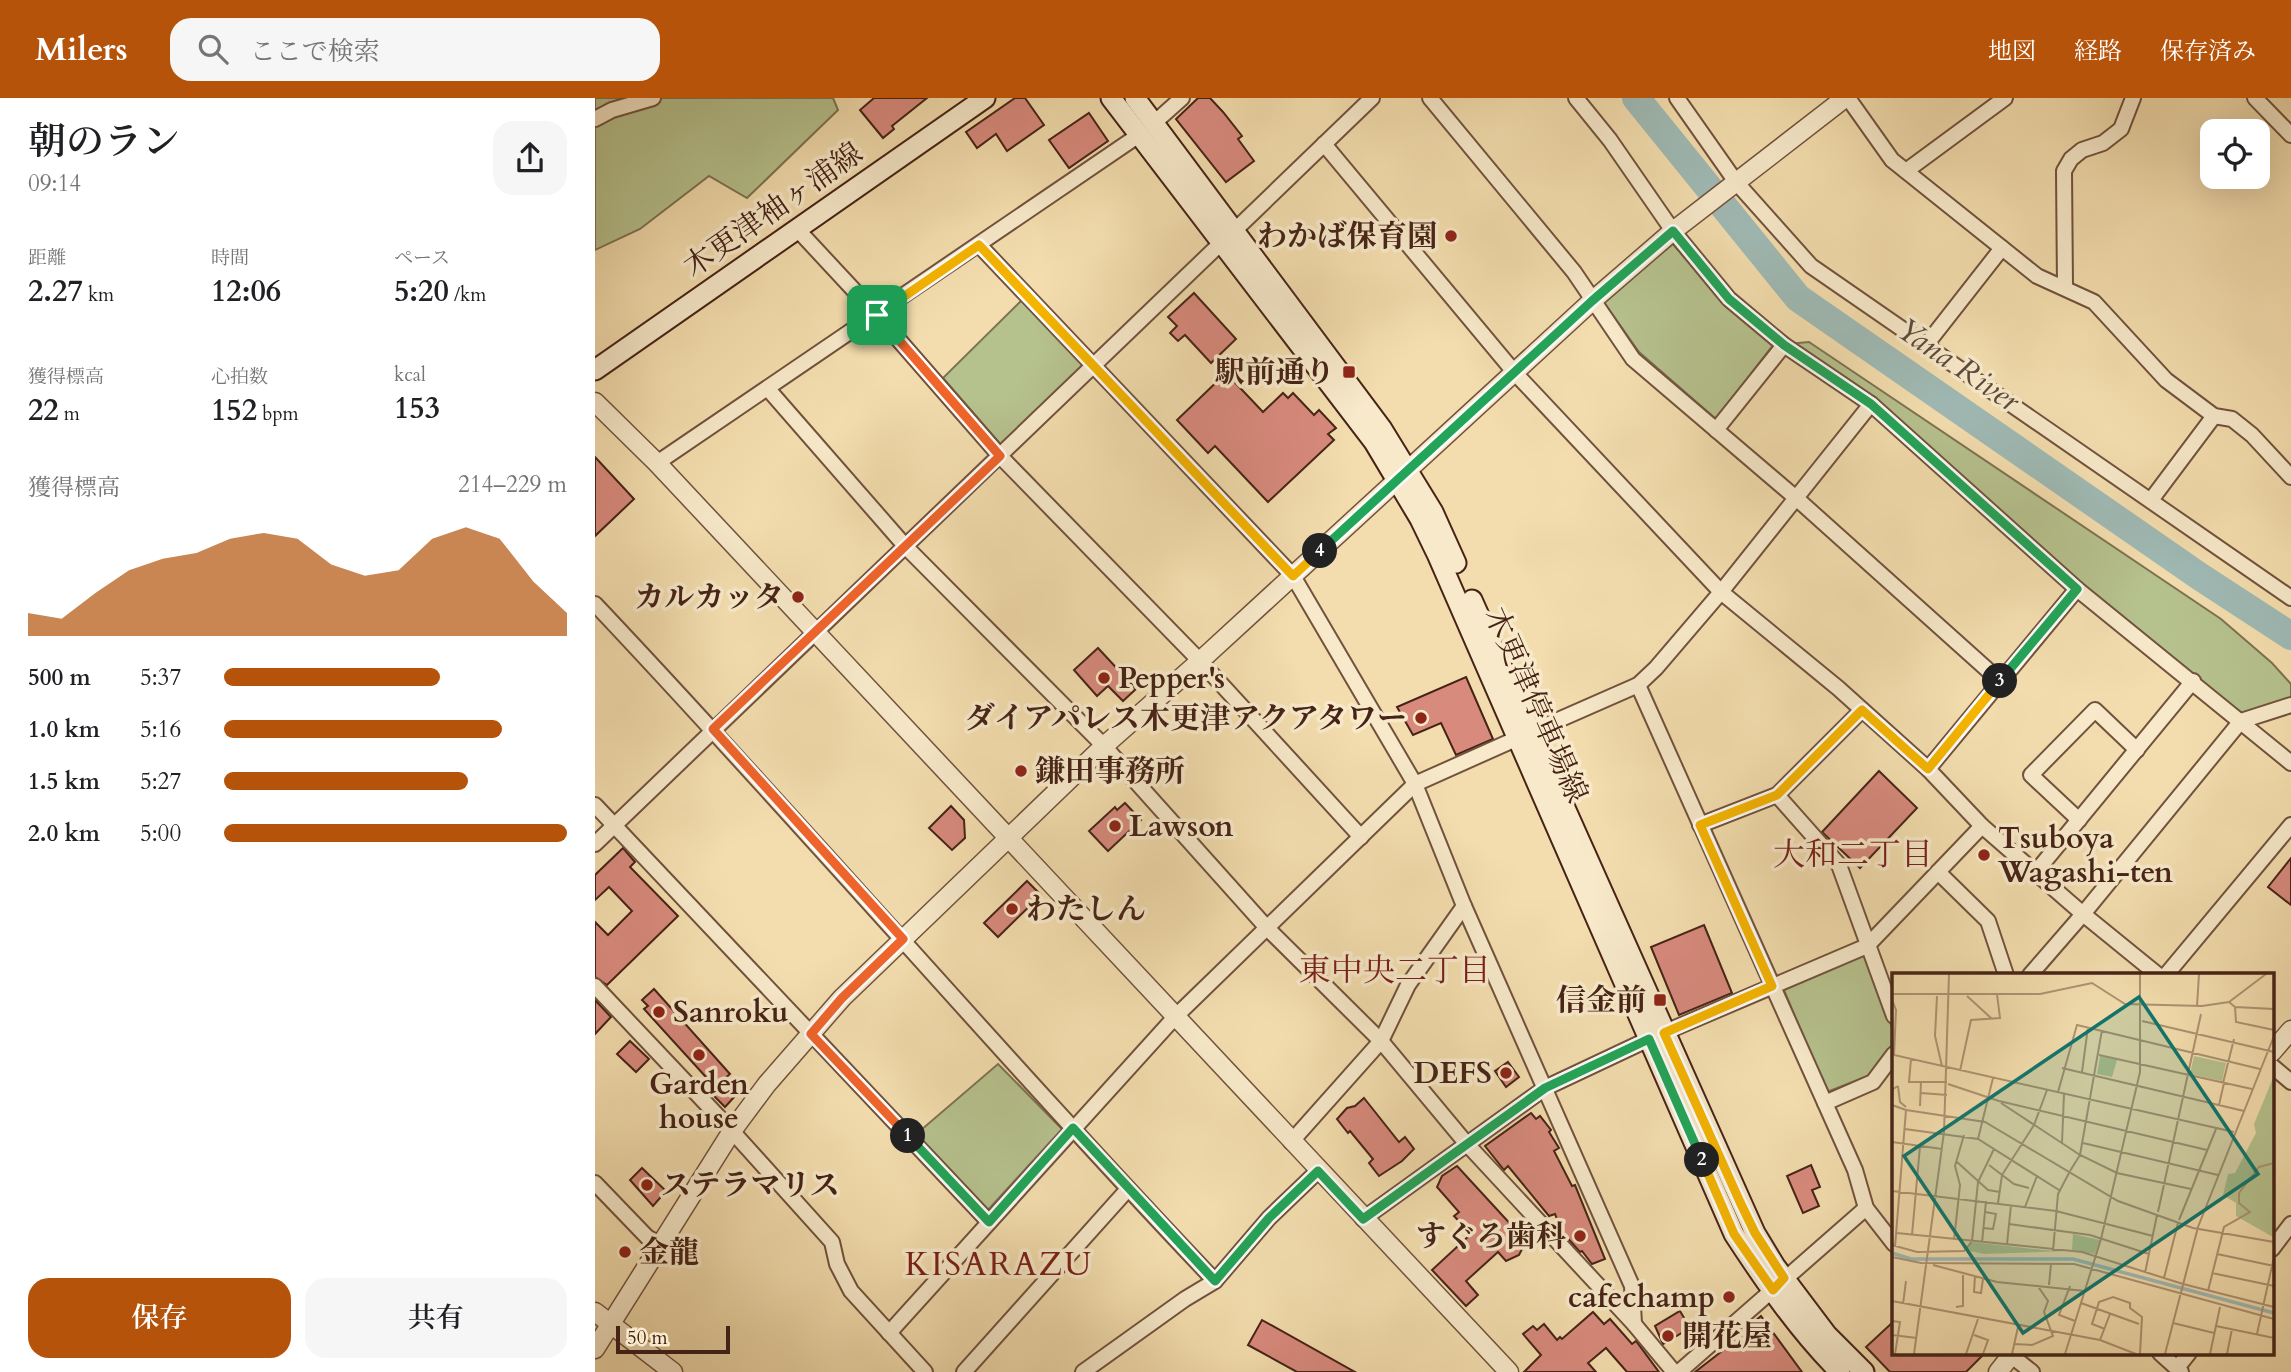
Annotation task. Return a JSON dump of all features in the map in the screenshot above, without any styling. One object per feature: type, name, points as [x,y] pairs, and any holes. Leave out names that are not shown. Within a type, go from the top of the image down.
[{"type":"main road","name":"木更津袖ヶ浦線","points":[[595,370],[985,98]]},
{"type":"main road","name":"木更津停車場線","points":[[1111,98],[1146,129],[1227,237],[1382,429],[1402,475],[1433,512],[1524,735],[1657,1036],[1779,1284],[1817,1348],[1840,1372]]},
{"type":"main road","name":"木更津停車場線","points":[[1135,98],[1146,129]]},
{"type":"main road","name":"木更津停車場線","points":[[1779,1284],[1864,1372]]},
{"type":"street","points":[[595,119],[612,110],[653,98]]},
{"type":"street","points":[[657,463],[1146,129],[1182,98]]},
{"type":"street","points":[[595,844],[1371,98]]},
{"type":"street","points":[[1430,98],[1574,272],[1633,359],[1796,499],[2000,681]]},
{"type":"street","points":[[1576,98],[1610,140],[1673,231],[1729,299],[1784,345],[1871,404],[2077,589],[2291,762]]},
{"type":"street","points":[[1677,98],[1736,182],[1811,266],[2291,598]]},
{"type":"street","points":[[595,1349],[732,1131],[767,1084],[842,998],[1104,746],[1592,301],[1673,231],[1847,98],[1892,160],[2037,276],[2094,302],[2167,380],[2214,416],[2232,419],[2252,435],[2291,477]]},
{"type":"street","points":[[1906,171],[2005,98]]},
{"type":"street","points":[[2065,287],[2064,171],[2071,159],[2082,150],[2103,143],[2121,129],[2133,98]]},
{"type":"street","points":[[2255,98],[2291,135]]},
{"type":"street","points":[[1324,144],[1515,373],[1721,592],[1928,769],[1982,826],[2035,873],[2156,973]]},
{"type":"street","points":[[797,229],[877,315],[1000,456],[1200,661],[1360,837]]},
{"type":"street","points":[[979,245],[1293,576],[1415,784],[1464,906],[1632,1286],[1634,1324]]},
{"type":"street","points":[[1926,345],[2002,248]]},
{"type":"street","points":[[1716,430],[1784,345]]},
{"type":"street","points":[[768,389],[906,547],[1104,746],[1268,929],[1381,1041],[1466,1143],[1676,1372],[1866,1208]]},
{"type":"street","points":[[595,402],[657,463],[1509,1372]]},
{"type":"street","points":[[889,1333],[1175,1017],[1415,784],[1638,685],[1656,668],[1721,592],[1871,404]]},
{"type":"street","points":[[2151,500],[2214,416]]},
{"type":"street","points":[[1928,769],[2077,589]]},
{"type":"street","points":[[595,604],[713,729],[1128,1189],[1215,1281]]},
{"type":"street","points":[[2035,873],[2193,681]]},
{"type":"street","points":[[1638,685],[1855,1170],[1866,1208],[1892,1241]]},
{"type":"street","points":[[2032,973],[2241,721],[2291,705]]},
{"type":"street","points":[[1700,825],[1777,795],[1862,710]]},
{"type":"street","points":[[2079,820],[2031,775],[2095,710],[2137,750]]},
{"type":"street","points":[[1777,795],[1839,865],[1892,1011]]},
{"type":"street","points":[[595,805],[989,1222]]},
{"type":"street","points":[[2168,973],[2291,825]]},
{"type":"street","points":[[1363,1219],[1545,1088],[1657,1036],[1867,946],[1982,826]]},
{"type":"street","points":[[1938,872],[1989,921],[2004,973]]},
{"type":"street","points":[[1291,1142],[1381,1041],[1408,985],[1464,906]]},
{"type":"street","points":[[595,986],[832,1242],[837,1264],[852,1291],[925,1372]]},
{"type":"street","points":[[2273,1051],[2291,1030]]},
{"type":"street","points":[[1825,1103],[1873,1082],[1892,1057]]},
{"type":"street","points":[[2273,1067],[2291,1082]]},
{"type":"street","points":[[1083,1372],[1185,1299],[1215,1281],[1269,1218],[1318,1171]]},
{"type":"street","points":[[595,1183],[647,1237],[661,1245]]},
{"type":"street","points":[[964,1372],[1128,1189]]},
{"type":"street","points":[[2273,1248],[2291,1224]]},
{"type":"street","points":[[595,1312],[673,1372]]},
{"type":"street","points":[[1998,1372],[2011,1354],[2032,1372]]},
{"type":"street","points":[[2161,1354],[2179,1370],[2188,1354]]},
{"type":"green space","points":[[595,98],[833,98],[838,110],[747,198],[709,176],[640,229],[595,250]]},
{"type":"green space","points":[[1673,244],[1718,298],[1773,345],[1716,419],[1639,352],[1603,301]]},
{"type":"green space","points":[[1023,299],[1088,364],[1002,446],[943,378]]},
{"type":"green space","points":[[1809,342],[2221,619],[2272,663],[2291,684],[2291,700],[2241,715],[1787,344]]},
{"type":"green space","points":[[1865,951],[1892,1027],[1892,1046],[1868,1076],[1827,1092],[1783,988]]},
{"type":"green space","points":[[998,1064],[1062,1129],[987,1211],[914,1136]]},
{"type":"building","points":[[874,98],[927,98],[892,126],[894,129],[883,138],[860,110]]},
{"type":"building","points":[[1015,98],[1025,98],[1044,125],[1007,151],[996,134],[977,148],[966,132]]},
{"type":"building","points":[[1198,98],[1210,98],[1223,112],[1242,136],[1238,139],[1254,161],[1226,182],[1176,119]]},
{"type":"building","points":[[1089,113],[1108,141],[1069,168],[1049,140]]},
{"type":"building","points":[[1194,293],[1236,339],[1211,363],[1185,335],[1178,341],[1170,333],[1177,326],[1168,317]]},
{"type":"building","points":[[1226,373],[1263,412],[1283,393],[1288,398],[1293,393],[1314,415],[1319,410],[1336,428],[1328,434],[1334,440],[1268,502],[1215,446],[1208,453],[1177,420]]},
{"type":"building","points":[[595,457],[634,499],[595,536]]},
{"type":"building","name":"Pepper's","points":[[1098,648],[1136,689],[1123,701],[1108,686],[1097,696],[1074,670]]},
{"type":"building","name":"ダイアパレス木更津アクアタワー","points":[[1466,677],[1493,739],[1456,755],[1441,723],[1413,735],[1397,707]]},
{"type":"building","points":[[1879,771],[1917,808],[1860,868],[1822,832]]},
{"type":"building","name":"Lawson","points":[[1125,803],[1141,820],[1108,851],[1089,831],[1115,807],[1117,810]]},
{"type":"building","points":[[951,806],[964,820],[965,838],[952,850],[929,828]]},
{"type":"building","points":[[623,848],[635,862],[630,867],[678,916],[607,985],[595,977],[595,922],[608,935],[632,911],[609,887],[595,900],[595,875]]},
{"type":"building","points":[[2291,858],[2291,905],[2268,887]]},
{"type":"building","name":"わたしん","points":[[1027,881],[1041,895],[998,937],[984,923]]},
{"type":"building","points":[[1704,925],[1732,993],[1679,1015],[1651,947]]},
{"type":"building","name":"Garden house","points":[[654,989],[730,1074],[715,1087],[644,1009],[648,1006],[642,1000]]},
{"type":"building","points":[[595,1000],[611,1017],[595,1034]]},
{"type":"building","points":[[630,1041],[649,1059],[636,1072],[617,1054]]},
{"type":"building","name":"DEFS","points":[[1508,1062],[1519,1077],[1506,1087],[1495,1071]]},
{"type":"building","points":[[726,1082],[737,1094],[725,1107],[713,1095]]},
{"type":"building","points":[[1364,1098],[1399,1142],[1405,1137],[1414,1149],[1402,1161],[1379,1176],[1369,1163],[1373,1159],[1337,1119],[1347,1108],[1355,1106]]},
{"type":"building","points":[[1531,1113],[1536,1119],[1540,1116],[1551,1130],[1549,1132],[1559,1148],[1554,1151],[1572,1186],[1575,1185],[1605,1259],[1592,1264],[1562,1232],[1555,1214],[1549,1216],[1508,1166],[1504,1170],[1485,1146]]},
{"type":"building","points":[[1811,1165],[1820,1187],[1812,1190],[1819,1206],[1803,1213],[1787,1176]]},
{"type":"building","points":[[1457,1166],[1526,1241],[1519,1255],[1506,1261],[1498,1252],[1466,1281],[1478,1295],[1466,1306],[1432,1270],[1471,1234],[1454,1216],[1459,1212],[1437,1187],[1442,1176]]},
{"type":"building","name":"ステラマリス","points":[[642,1168],[666,1191],[653,1206],[630,1180]]},
{"type":"building","name":"開花屋","points":[[1680,1311],[1690,1328],[1663,1344],[1655,1326]]},
{"type":"building","points":[[1593,1312],[1604,1324],[1610,1319],[1632,1344],[1636,1341],[1659,1372],[1627,1372],[1606,1348],[1588,1363],[1596,1372],[1524,1372],[1541,1355],[1523,1334],[1533,1326],[1537,1330],[1544,1324],[1557,1340],[1560,1337],[1562,1339]]},
{"type":"building","points":[[1761,1316],[1802,1372],[1695,1372],[1730,1345],[1728,1344]]},
{"type":"building","points":[[1262,1320],[1355,1372],[1297,1372],[1248,1345]]},
{"type":"building","points":[[1892,1323],[1892,1354],[1984,1354],[1966,1372],[1890,1372],[1866,1347]]},
{"type":"waterway","name":"Yana River","points":[[1636,98],[1798,298],[2199,576],[2291,636]]},
{"type":"place","name":"わかば保育園","points":[[1451,236]]},
{"type":"place","name":"駅前通り","points":[[1349,372]]},
{"type":"place","name":"カルカッタ","points":[[798,597]]},
{"type":"place","name":"Pepper's","points":[[1104,678]]},
{"type":"place","name":"ダイアパレス木更津アクアタワー","points":[[1421,718]]},
{"type":"place","name":"鎌田事務所","points":[[1021,771]]},
{"type":"place","name":"Lawson","points":[[1115,826]]},
{"type":"place","name":"Tsuboya Wagashi-ten","points":[[1984,855]]},
{"type":"place","name":"わたしん","points":[[1012,909]]},
{"type":"place","name":"信金前","points":[[1660,1000]]},
{"type":"place","name":"Sanroku","points":[[659,1012]]},
{"type":"place","name":"Garden house","points":[[699,1055]]},
{"type":"place","name":"DEFS","points":[[1506,1073]]},
{"type":"place","name":"ステラマリス","points":[[647,1185]]},
{"type":"place","name":"すぐろ歯科","points":[[1580,1236]]},
{"type":"place","name":"金龍","points":[[625,1252]]},
{"type":"place","name":"cafechamp","points":[[1729,1297]]},
{"type":"place","name":"開花屋","points":[[1668,1336]]},
{"type":"district","name":"大和二丁目","points":[[1853,855]]},
{"type":"district","name":"東中央二丁目","points":[[1395,971]]},
{"type":"district","name":"KISARAZU","points":[[999,1264]]},
{"type":"route","points":[[1673,231],[1729,299],[1784,345],[1871,404],[2077,589],[1928,769],[1862,710],[1777,795],[1700,825],[1772,986],[1664,1033],[1755,1233],[1784,1278],[1773,1290],[1734,1234],[1649,1039],[1545,1088],[1363,1219],[1318,1171],[1269,1218],[1215,1281],[1073,1128],[989,1222],[811,1034],[842,998],[903,939],[713,729],[816,634],[1000,456],[877,315],[979,245],[1293,576],[1592,301],[1673,231]]}]
